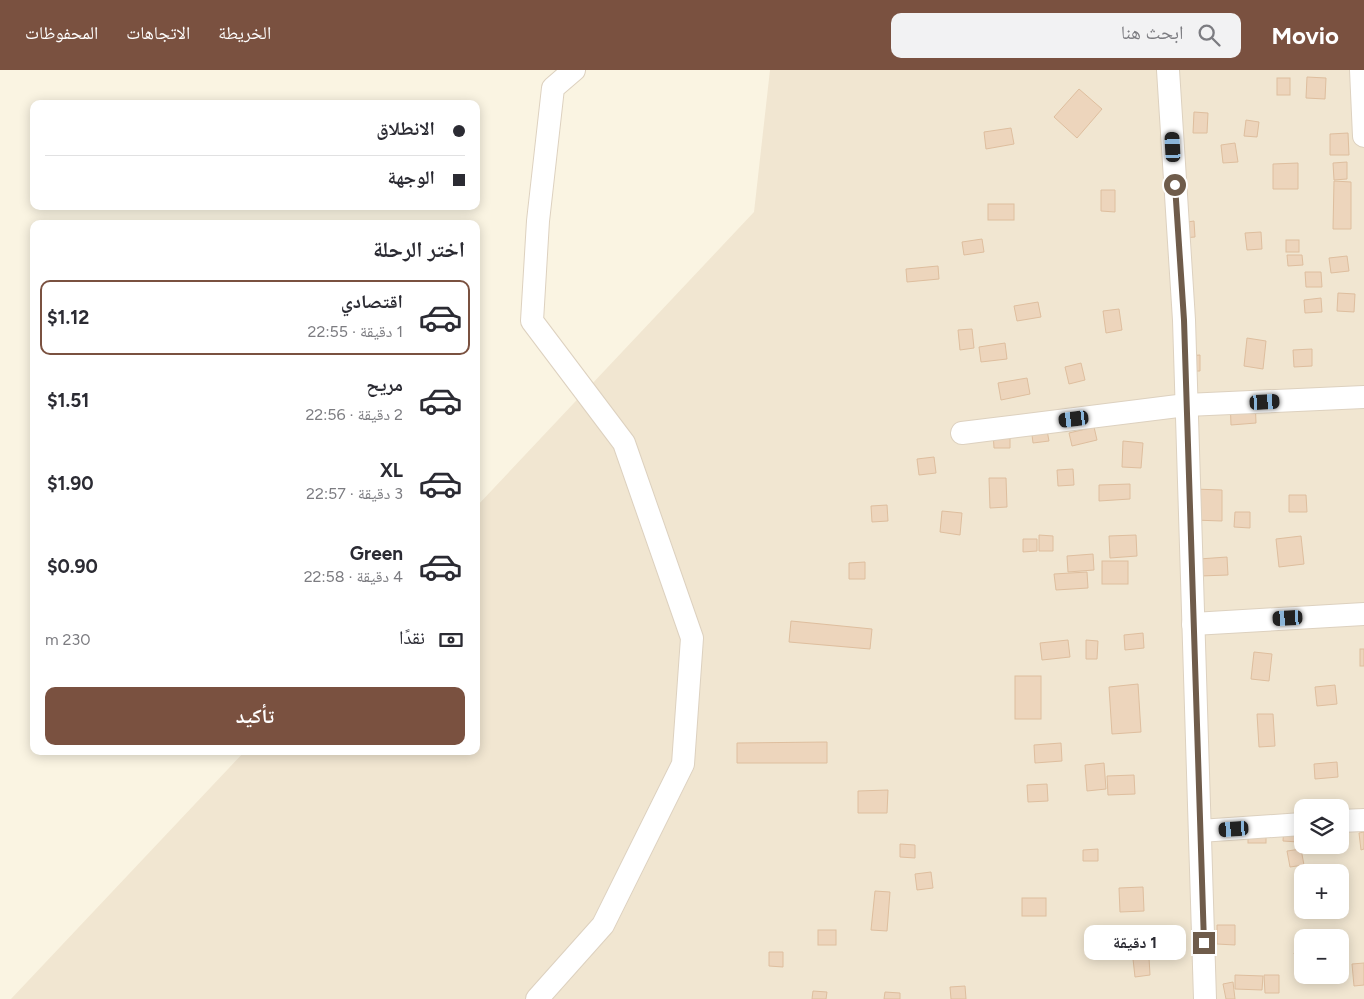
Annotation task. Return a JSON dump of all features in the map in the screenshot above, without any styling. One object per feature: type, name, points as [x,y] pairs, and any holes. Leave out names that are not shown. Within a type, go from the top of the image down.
[{"type":"street","points":[[537,999],[555,989],[602,925],[682,764],[692,638],[624,443],[532,321],[538,221],[553,88],[574,70]]},
{"type":"street","points":[[1168,70],[1184,320],[1205,999]]},
{"type":"street","points":[[1361,70],[1364,136]]},
{"type":"street","points":[[962,433],[1186,406],[1364,397]]},
{"type":"street","points":[[1193,624],[1364,614]]},
{"type":"street","points":[[1349,821],[1364,820]]},
{"type":"street","points":[[1200,831],[1294,825]]},
{"type":"shaded area","points":[[770,70],[1364,70],[1364,999],[11,999],[241,755],[480,755],[480,503],[754,212]]},
{"type":"building","points":[[1307,77],[1326,78],[1325,99],[1306,98]]},
{"type":"building","points":[[1277,78],[1290,78],[1290,95],[1277,95]]},
{"type":"building","points":[[1079,89],[1102,109],[1077,138],[1054,117]]},
{"type":"building","points":[[1194,112],[1208,113],[1207,133],[1193,133]]},
{"type":"building","points":[[1246,120],[1259,122],[1257,137],[1244,136]]},
{"type":"building","points":[[1011,128],[1014,144],[986,149],[984,132]]},
{"type":"building","points":[[1348,133],[1349,155],[1330,155],[1330,134]]},
{"type":"building","points":[[1235,143],[1238,162],[1223,163],[1221,145]]},
{"type":"building","points":[[1347,162],[1347,179],[1334,180],[1333,163]]},
{"type":"building","points":[[1298,163],[1298,189],[1273,189],[1273,164]]},
{"type":"building","points":[[1334,181],[1351,182],[1351,229],[1333,229]]},
{"type":"building","points":[[1101,190],[1115,190],[1115,212],[1101,211]]},
{"type":"building","points":[[988,204],[1014,204],[1014,220],[988,220]]},
{"type":"building","points":[[1194,221],[1195,237],[1182,238],[1181,223]]},
{"type":"building","points":[[1261,232],[1262,249],[1247,250],[1245,233]]},
{"type":"building","points":[[982,239],[984,252],[964,255],[962,242]]},
{"type":"building","points":[[1286,240],[1299,240],[1299,252],[1286,252]]},
{"type":"building","points":[[1287,255],[1302,255],[1303,265],[1288,266]]},
{"type":"building","points":[[1347,256],[1349,271],[1331,273],[1329,258]]},
{"type":"building","points":[[938,266],[939,279],[907,282],[906,269]]},
{"type":"building","points":[[1305,272],[1321,272],[1322,287],[1306,287]]},
{"type":"building","points":[[1338,293],[1355,294],[1354,312],[1337,311]]},
{"type":"building","points":[[1321,298],[1322,312],[1305,313],[1304,300]]},
{"type":"building","points":[[1038,302],[1041,317],[1017,321],[1014,306]]},
{"type":"building","points":[[1119,309],[1122,330],[1106,333],[1103,311]]},
{"type":"building","points":[[972,329],[974,348],[960,350],[958,330]]},
{"type":"building","points":[[1247,338],[1266,341],[1263,369],[1244,366]]},
{"type":"building","points":[[1005,343],[1007,359],[981,362],[979,347]]},
{"type":"building","points":[[1312,349],[1312,366],[1294,367],[1293,350]]},
{"type":"building","points":[[1200,355],[1200,371],[1187,371],[1187,356]]},
{"type":"building","points":[[1081,363],[1085,380],[1069,384],[1065,367]]},
{"type":"building","points":[[1027,378],[1030,394],[1001,400],[998,383]]},
{"type":"building","points":[[1255,397],[1256,423],[1231,425],[1230,398]]},
{"type":"building","points":[[1046,425],[1049,441],[1033,443],[1031,427]]},
{"type":"building","points":[[1094,427],[1097,440],[1072,446],[1069,433]]},
{"type":"building","points":[[993,432],[1010,432],[1010,448],[994,448]]},
{"type":"building","points":[[1123,441],[1143,443],[1141,468],[1122,467]]},
{"type":"building","points":[[934,457],[936,473],[919,475],[917,459]]},
{"type":"building","points":[[1073,469],[1074,485],[1058,486],[1057,470]]},
{"type":"building","points":[[989,478],[1006,478],[1007,507],[990,508]]},
{"type":"building","points":[[1130,484],[1130,499],[1099,501],[1099,485]]},
{"type":"building","points":[[1194,489],[1222,490],[1222,521],[1193,520]]},
{"type":"building","points":[[1289,495],[1306,495],[1307,512],[1289,512]]},
{"type":"building","points":[[887,505],[888,521],[872,522],[871,506]]},
{"type":"building","points":[[942,511],[962,513],[960,535],[940,532]]},
{"type":"building","points":[[1235,512],[1250,512],[1250,528],[1234,527]]},
{"type":"building","points":[[1039,535],[1053,536],[1053,551],[1039,551]]},
{"type":"building","points":[[1136,535],[1137,556],[1110,558],[1109,536]]},
{"type":"building","points":[[1301,536],[1304,564],[1279,567],[1276,539]]},
{"type":"building","points":[[1023,539],[1037,539],[1037,551],[1023,552]]},
{"type":"building","points":[[1093,554],[1094,570],[1068,572],[1067,556]]},
{"type":"building","points":[[1227,557],[1228,575],[1200,576],[1199,559]]},
{"type":"building","points":[[1102,561],[1128,561],[1128,584],[1102,584]]},
{"type":"building","points":[[865,562],[865,579],[849,579],[849,563]]},
{"type":"building","points":[[1087,572],[1088,588],[1056,590],[1054,574]]},
{"type":"building","points":[[791,621],[872,629],[870,649],[789,642]]},
{"type":"building","points":[[1143,633],[1144,648],[1125,650],[1124,635]]},
{"type":"building","points":[[1068,640],[1070,657],[1042,660],[1040,643]]},
{"type":"building","points":[[1086,640],[1098,641],[1097,659],[1086,659]]},
{"type":"building","points":[[1360,649],[1364,649],[1364,666],[1360,666]]},
{"type":"building","points":[[1254,652],[1272,654],[1269,681],[1251,679]]},
{"type":"building","points":[[1015,676],[1041,676],[1041,719],[1015,719]]},
{"type":"building","points":[[1138,684],[1141,732],[1112,734],[1109,687]]},
{"type":"building","points":[[1335,685],[1337,704],[1317,706],[1315,687]]},
{"type":"building","points":[[1257,714],[1273,714],[1275,746],[1259,747]]},
{"type":"building","points":[[827,742],[827,763],[737,763],[737,743]]},
{"type":"building","points":[[1061,743],[1062,761],[1035,763],[1034,745]]},
{"type":"building","points":[[1337,762],[1338,777],[1315,779],[1314,764]]},
{"type":"building","points":[[1104,763],[1106,789],[1087,791],[1085,765]]},
{"type":"building","points":[[1134,775],[1135,794],[1108,795],[1107,776]]},
{"type":"building","points":[[1047,784],[1048,801],[1028,802],[1027,785]]},
{"type":"building","points":[[888,790],[887,813],[858,813],[858,791]]},
{"type":"building","points":[[1284,824],[1294,825],[1294,842],[1283,841]]},
{"type":"building","points":[[1248,829],[1266,829],[1266,843],[1248,843]]},
{"type":"building","points":[[1364,832],[1364,849],[1361,850],[1359,833]]},
{"type":"building","points":[[900,844],[915,845],[915,858],[900,857]]},
{"type":"building","points":[[1098,849],[1098,861],[1083,861],[1083,850]]},
{"type":"building","points":[[1294,850],[1294,854],[1302,854],[1304,864],[1294,864],[1294,866],[1290,867],[1287,851]]},
{"type":"building","points":[[931,872],[933,888],[917,890],[915,874]]},
{"type":"building","points":[[1143,887],[1144,911],[1120,912],[1119,888]]},
{"type":"building","points":[[875,891],[890,892],[887,931],[871,930]]},
{"type":"building","points":[[1022,898],[1046,898],[1046,916],[1022,916]]},
{"type":"building","points":[[1217,925],[1235,925],[1235,945],[1217,944]]},
{"type":"building","points":[[1094,929],[1108,930],[1108,945],[1093,945]]},
{"type":"building","points":[[818,930],[836,930],[836,945],[818,945]]},
{"type":"building","points":[[769,952],[783,952],[783,967],[769,966]]},
{"type":"building","points":[[1149,958],[1150,975],[1135,977],[1133,959]]},
{"type":"building","points":[[1364,963],[1364,985],[1354,986],[1352,964]]},
{"type":"building","points":[[1235,975],[1263,976],[1262,990],[1235,989]]},
{"type":"building","points":[[1264,975],[1279,975],[1279,993],[1265,993]]},
{"type":"building","points":[[1233,982],[1235,999],[1226,999],[1223,984]]},
{"type":"building","points":[[965,986],[966,999],[951,999],[950,987]]},
{"type":"building","points":[[813,991],[827,992],[826,999],[812,999]]},
{"type":"building","points":[[885,992],[900,993],[900,999],[884,999]]},
{"type":"route","points":[[1175,185],[1184,320],[1204,943]]}]
